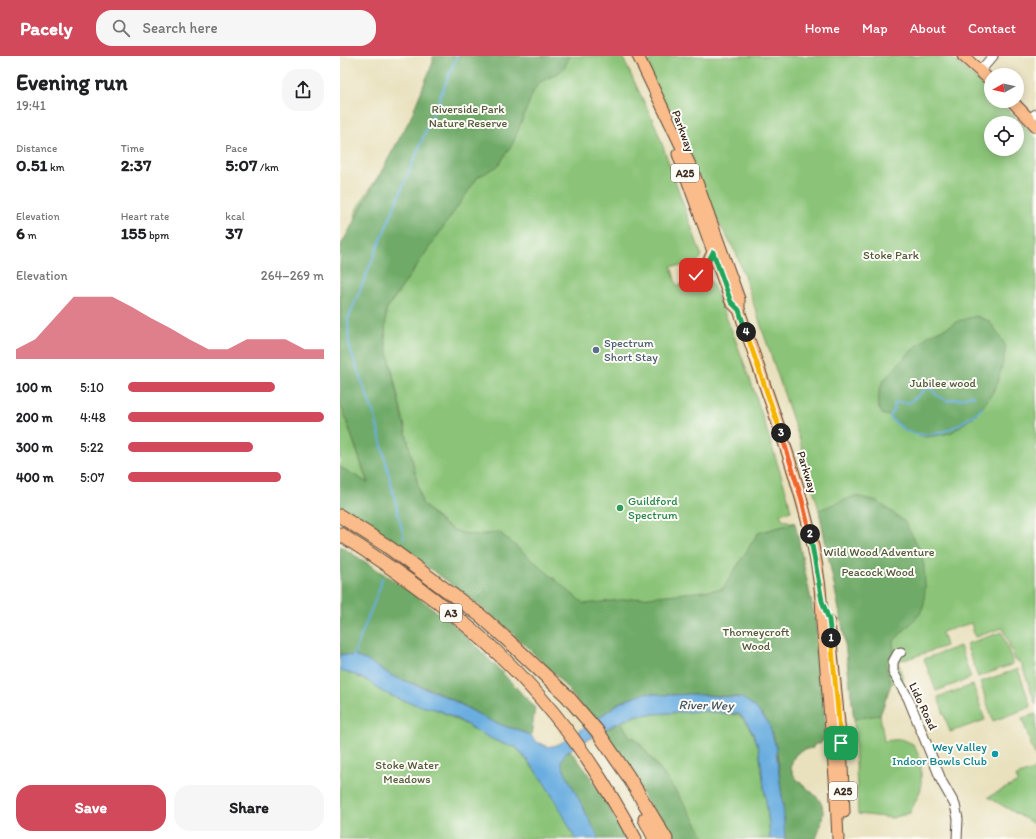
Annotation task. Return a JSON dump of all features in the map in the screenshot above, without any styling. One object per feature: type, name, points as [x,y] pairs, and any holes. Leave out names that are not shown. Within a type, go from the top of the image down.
[{"type":"highway","name":"A3","points":[[340,516],[387,546],[495,627],[567,696],[605,748]]},
{"type":"highway","name":"A3","points":[[340,534],[416,586],[461,621],[507,662],[548,708],[588,760],[611,795],[635,839]]},
{"type":"highway","points":[[605,748],[655,839]]},
{"type":"highway","points":[[605,748],[628,776],[666,839]]},
{"type":"main road","name":"Parkway","points":[[638,56],[693,171],[739,300],[739,310],[802,500],[810,534],[822,601],[829,620],[841,743],[844,839]]},
{"type":"main road","points":[[963,56],[984,75]]},
{"type":"main road","name":"Parkway","points":[[655,93],[731,302],[739,310]]},
{"type":"main road","points":[[1020,108],[1034,120]]},
{"type":"main road","points":[[696,275],[708,262],[713,252]]},
{"type":"main road","name":"Parkway","points":[[822,601],[822,622],[835,778],[838,839]]},
{"type":"street","points":[[980,71],[993,56]]},
{"type":"street","name":"Lido Road","points":[[901,652],[893,662],[893,672],[908,698],[942,782],[956,805],[958,819],[957,839]]},
{"type":"green space","name":"Thorneycroft Wood","points":[[433,56],[569,56],[565,67],[560,72],[540,82],[534,90],[513,143],[498,166],[478,177],[386,310],[385,340],[422,503],[439,520],[455,531],[474,535],[499,532],[584,604],[723,589],[758,533],[795,523],[815,619],[826,734],[820,743],[813,745],[813,748],[799,752],[793,759],[791,767],[796,779],[814,794],[822,806],[822,818],[816,839],[785,839],[783,805],[777,751],[774,738],[765,718],[754,706],[740,697],[646,693],[620,702],[594,721],[555,674],[507,628],[461,591],[403,549],[340,508],[340,467],[368,483],[340,402],[340,247],[410,119],[433,62]]},
{"type":"green space","name":"Riverside Park Nature Reserve","points":[[450,56],[529,56],[532,81],[500,163],[507,152],[523,118],[534,89],[544,80],[563,69],[569,56],[622,56],[656,127],[701,254],[701,258],[694,263],[683,266],[671,266],[677,286],[692,281],[711,281],[734,336],[755,393],[787,494],[791,511],[780,514],[783,520],[795,523],[758,533],[723,589],[608,602],[643,610],[655,617],[678,636],[741,654],[753,625],[766,606],[779,595],[805,578],[815,619],[826,734],[820,743],[813,745],[813,748],[799,752],[793,759],[791,767],[796,779],[814,794],[822,806],[822,818],[816,839],[785,839],[783,805],[777,751],[774,738],[769,724],[754,706],[740,697],[646,693],[620,702],[594,721],[590,716],[607,700],[603,695],[565,660],[546,648],[479,588],[460,577],[381,517],[340,367],[340,262],[350,240],[354,235],[353,224],[357,208],[379,175],[391,164],[399,146],[421,109],[425,93],[435,72],[452,71],[449,60]],"holes":[[[441,230],[386,310],[385,340],[422,503],[439,520],[456,531],[474,535],[499,532],[557,582],[496,540],[442,554],[431,544],[412,504],[394,432],[385,381],[384,362],[385,298],[395,283]]]},
{"type":"green space","name":"Stoke Park","points":[[652,56],[950,56],[984,87],[984,108],[1006,108],[1014,116],[984,116],[984,156],[1024,156],[1024,126],[1036,138],[1036,705],[1021,663],[1015,660],[1003,628],[975,637],[971,623],[942,632],[946,646],[904,660],[903,659],[898,662],[903,679],[891,684],[880,715],[884,741],[902,739],[913,744],[921,760],[921,789],[910,813],[892,818],[858,814],[854,719],[844,634],[819,510],[800,441],[737,255],[705,198],[646,65],[653,58]]},
{"type":"green space","name":"Jubilee wood","points":[[976,316],[989,321],[1006,347],[996,387],[985,404],[974,416],[951,433],[926,437],[905,431],[888,415],[883,415],[878,407],[879,392],[883,381],[906,356],[929,335],[958,321]]},
{"type":"green space","points":[[340,402],[368,484],[340,467]]},
{"type":"green space","name":"Peacock Wood","points":[[855,496],[877,501],[905,522],[921,552],[924,567],[925,586],[924,604],[920,614],[893,642],[894,653],[885,664],[891,684],[880,715],[854,719],[844,634],[819,510]]},
{"type":"green space","points":[[340,546],[411,592],[451,623],[484,654],[535,708],[531,736],[519,730],[489,720],[433,690],[394,677],[366,660],[356,657],[355,652],[352,656],[340,654]]},
{"type":"green space","points":[[1002,632],[1013,664],[978,677],[966,644]]},
{"type":"green space","points":[[960,646],[971,678],[936,691],[924,659]]},
{"type":"green space","points":[[1018,669],[1031,707],[993,721],[980,682]]},
{"type":"green space","name":"Stoke Water Meadows","points":[[340,671],[352,673],[370,682],[379,690],[404,701],[434,708],[505,745],[516,747],[544,782],[566,819],[575,839],[340,839]]},
{"type":"green space","points":[[973,685],[985,720],[950,732],[938,697]]},
{"type":"green space","points":[[703,711],[739,715],[748,725],[756,740],[759,749],[770,839],[706,839],[690,812],[663,774],[634,737],[631,739],[621,722],[639,715]]},
{"type":"green space","points":[[1036,714],[1036,759],[1022,718]]},
{"type":"green space","points":[[621,722],[631,739],[634,737],[654,761],[690,812],[706,839],[672,839],[602,732]]},
{"type":"green space","points":[[570,750],[607,804],[626,839],[599,839],[562,766],[561,761],[563,756]]},
{"type":"green space","points":[[1036,769],[1036,825],[988,797],[1018,782],[1016,776]]},
{"type":"water","name":"River Wey","points":[[354,651],[356,657],[366,660],[394,677],[443,695],[489,720],[519,730],[531,736],[537,742],[547,747],[557,745],[566,740],[621,702],[646,693],[666,695],[668,695],[668,693],[671,695],[690,694],[742,698],[754,706],[769,724],[777,751],[785,839],[770,839],[759,749],[751,730],[739,714],[703,711],[636,715],[613,725],[566,752],[561,761],[562,766],[599,839],[575,839],[563,814],[549,791],[534,768],[516,747],[489,738],[442,712],[392,696],[381,691],[363,679],[340,671],[340,654],[352,656]]},
{"type":"waterway","points":[[404,538],[375,417],[349,346],[348,319],[457,56]]},
{"type":"waterway","points":[[974,397],[971,395],[948,401],[941,398],[932,389],[927,388],[909,403],[897,402],[894,405],[895,409],[890,416],[891,419],[909,432],[929,435],[948,430],[966,420],[982,408]]},
{"type":"waterway","points":[[354,654],[380,587],[382,578]]},
{"type":"place","name":"Spectrum Short Stay","points":[[596,350]]},
{"type":"place","name":"Guildford Spectrum","points":[[620,508]]},
{"type":"place","name":"Wey Valley Indoor Bowls Club","points":[[995,754]]},
{"type":"route","points":[[696,275],[706,266],[713,252],[731,302],[739,310],[802,500],[818,573],[822,601],[829,620],[841,743]]},
{"type":"park label","name":"Wild Wood Adventure","points":[[879,552]]}]
